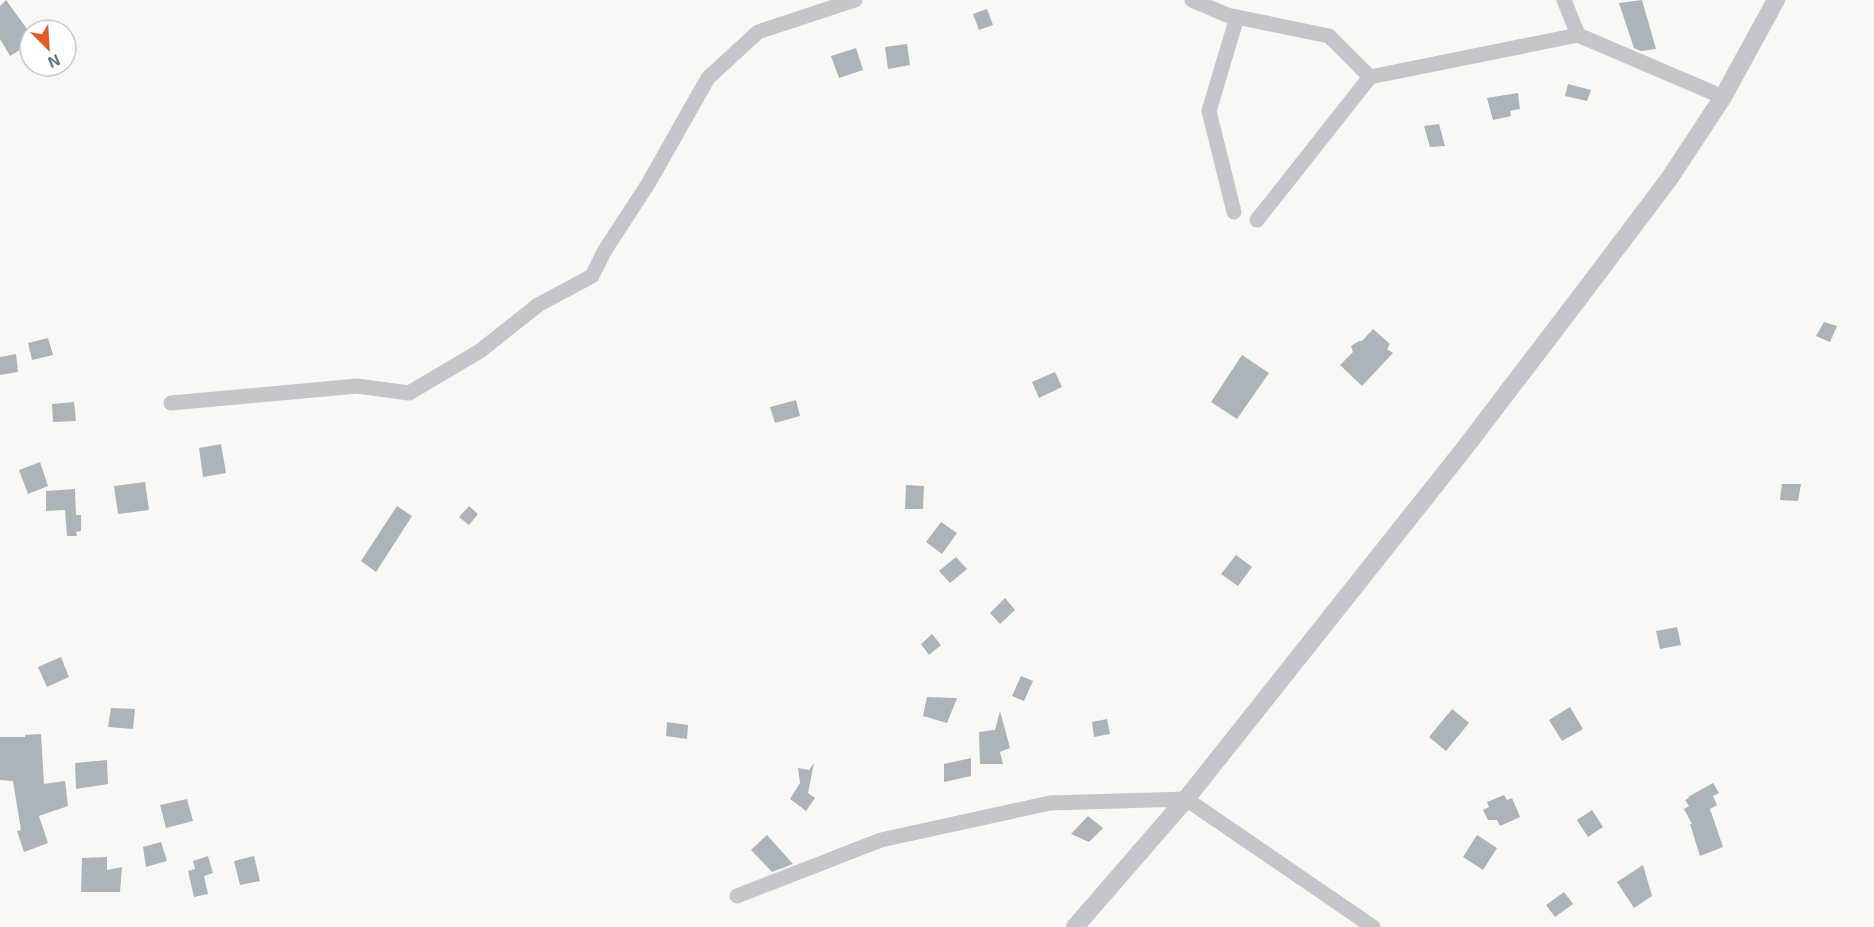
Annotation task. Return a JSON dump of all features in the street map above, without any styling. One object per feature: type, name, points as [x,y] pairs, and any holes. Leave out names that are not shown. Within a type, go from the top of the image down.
[{"type":"street","points":[[171,404],[357,386],[409,393],[460,363],[480,351],[538,305],[592,276],[604,250],[648,184],[708,78],[758,32],[855,0]]},
{"type":"street","points":[[1192,0],[1227,15],[1329,36],[1370,78]]},
{"type":"street","points":[[1564,0],[1578,35]]},
{"type":"street","points":[[1075,927],[1186,800],[1464,449],[1589,285],[1669,179],[1723,97],[1776,0]]},
{"type":"street","points":[[1234,212],[1209,111],[1237,17]]},
{"type":"street","points":[[1257,220],[1370,78],[1578,35],[1723,97]]},
{"type":"street","points":[[737,896],[881,840],[1050,802],[1186,800],[1373,927]]},
{"type":"building","points":[[6,0],[19,18],[18,51],[10,56],[0,39],[0,6]]},
{"type":"building","points":[[1642,0],[1656,49],[1641,51],[1634,48],[1619,3]]},
{"type":"building","points":[[987,9],[993,25],[979,30],[973,14]]},
{"type":"building","points":[[907,44],[910,65],[888,69],[885,47]]},
{"type":"building","points":[[856,48],[863,70],[839,78],[831,56]]},
{"type":"building","points":[[1568,84],[1591,90],[1587,101],[1565,96]]},
{"type":"building","points":[[1518,93],[1520,109],[1510,111],[1511,116],[1493,120],[1487,98]]},
{"type":"building","points":[[1439,124],[1445,146],[1430,147],[1424,126]]},
{"type":"building","points":[[1824,322],[1837,326],[1830,342],[1816,336]]},
{"type":"building","points":[[1373,329],[1390,344],[1387,349],[1393,353],[1362,386],[1340,365],[1353,352],[1351,346],[1362,341]]},
{"type":"building","points":[[48,338],[53,355],[32,360],[28,343]]},
{"type":"building","points":[[16,354],[18,372],[0,375],[0,357]]},
{"type":"building","points":[[1242,355],[1269,373],[1237,419],[1211,402]]},
{"type":"building","points":[[1055,372],[1062,387],[1039,398],[1032,382]]},
{"type":"building","points":[[796,400],[800,416],[775,423],[770,407]]},
{"type":"building","points":[[74,402],[76,421],[53,422],[52,404]]},
{"type":"building","points":[[221,444],[226,473],[203,477],[199,448]]},
{"type":"building","points":[[40,462],[48,486],[28,494],[19,470]]},
{"type":"building","points":[[145,482],[149,510],[118,514],[114,486]]},
{"type":"building","points":[[1782,484],[1801,484],[1798,501],[1780,500]]},
{"type":"building","points":[[906,485],[924,486],[923,509],[905,509]]},
{"type":"building","points":[[75,489],[76,515],[81,515],[81,531],[76,532],[77,536],[67,536],[65,510],[46,511],[46,491]]},
{"type":"building","points":[[397,506],[412,516],[376,572],[361,561]]},
{"type":"building","points":[[469,506],[478,514],[469,525],[459,517]]},
{"type":"building","points":[[941,522],[957,533],[942,554],[926,542]]},
{"type":"building","points":[[1236,555],[1252,567],[1238,586],[1221,574]]},
{"type":"building","points":[[956,557],[967,569],[950,583],[939,571]]},
{"type":"building","points":[[1005,598],[1015,610],[1000,624],[990,613]]},
{"type":"building","points":[[1677,627],[1681,645],[1660,649],[1656,631]]},
{"type":"building","points":[[932,634],[941,645],[929,655],[921,644]]},
{"type":"building","points":[[61,657],[69,677],[47,687],[38,667]]},
{"type":"building","points":[[1021,676],[1033,681],[1024,701],[1012,696]]},
{"type":"building","points":[[927,697],[957,698],[947,723],[923,716]]},
{"type":"building","points":[[1570,707],[1583,729],[1562,741],[1549,720]]},
{"type":"building","points":[[111,708],[135,709],[133,729],[108,727]]},
{"type":"building","points":[[1452,709],[1469,723],[1446,751],[1429,737]]},
{"type":"building","points":[[1000,711],[1010,748],[1000,752],[1003,764],[980,764],[979,732],[995,730]]},
{"type":"building","points":[[1107,719],[1110,734],[1094,737],[1092,722]]},
{"type":"building","points":[[667,722],[688,725],[687,739],[666,736]]},
{"type":"building","points":[[41,734],[44,784],[65,781],[68,806],[39,816],[48,843],[24,852],[17,831],[21,830],[13,781],[0,780],[0,737],[25,737],[25,735]]},
{"type":"building","points":[[971,758],[971,776],[944,782],[944,764]]},
{"type":"building","points":[[107,760],[108,784],[76,789],[75,763]]},
{"type":"building","points":[[814,763],[808,793],[815,798],[806,811],[790,799],[800,783],[798,768],[809,770]]},
{"type":"building","points":[[1713,783],[1719,793],[1713,796],[1717,805],[1710,809],[1723,847],[1700,856],[1690,824],[1692,824],[1684,809],[1689,806],[1685,800]]},
{"type":"building","points":[[1504,795],[1507,800],[1512,798],[1520,817],[1500,826],[1497,820],[1488,820],[1483,810],[1489,807],[1487,802]]},
{"type":"building","points":[[187,799],[193,821],[166,828],[160,805]]},
{"type":"building","points":[[1592,810],[1603,827],[1588,837],[1577,820]]},
{"type":"building","points":[[1088,816],[1103,828],[1089,842],[1071,834]]},
{"type":"building","points":[[767,835],[793,864],[772,872],[751,850]]},
{"type":"building","points":[[1477,835],[1497,848],[1483,870],[1463,857]]},
{"type":"building","points":[[161,842],[167,861],[146,867],[143,847]]},
{"type":"building","points":[[208,856],[213,873],[204,876],[208,894],[194,897],[188,871],[195,869],[193,861]]},
{"type":"building","points":[[254,856],[260,881],[240,885],[234,861]]},
{"type":"building","points":[[107,857],[107,870],[122,867],[120,892],[81,892],[82,858]]},
{"type":"building","points":[[1643,865],[1652,896],[1634,908],[1617,882]]},
{"type":"building","points":[[1564,892],[1573,904],[1555,917],[1546,905]]}]
